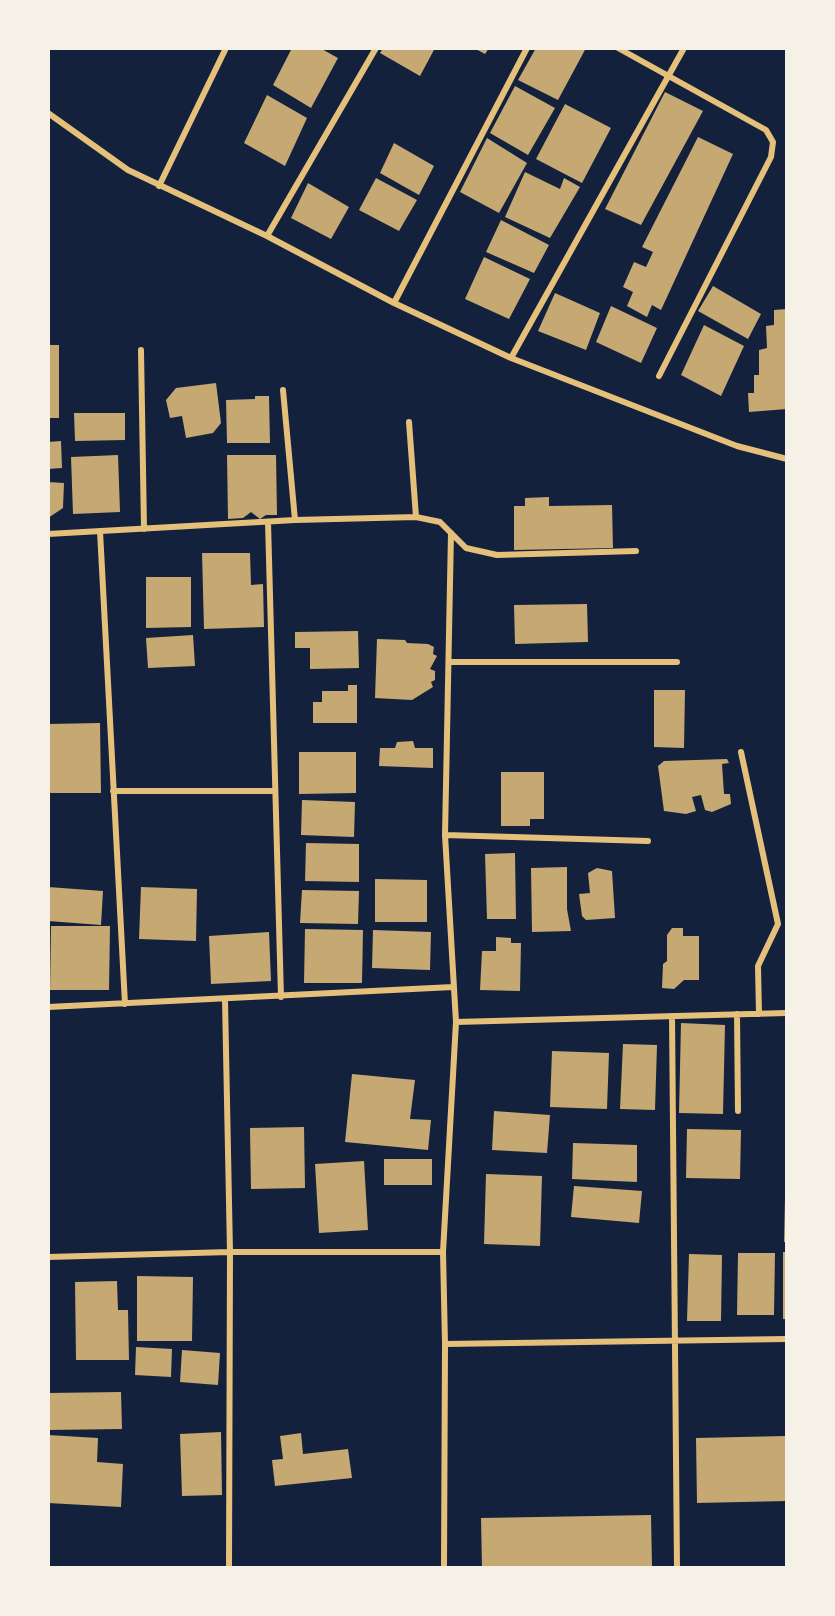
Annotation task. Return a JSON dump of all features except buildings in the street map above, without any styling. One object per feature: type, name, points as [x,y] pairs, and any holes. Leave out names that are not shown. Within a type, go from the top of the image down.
[{"type":"street","points":[[159,186],[226,48]]},
{"type":"street","points":[[267,236],[376,48]]},
{"type":"street","points":[[394,303],[527,48]]},
{"type":"street","points":[[618,48],[766,130],[773,142],[771,157],[659,376]]},
{"type":"street","points":[[511,358],[684,48]]},
{"type":"street","points":[[48,113],[128,171],[267,236],[394,303],[511,358],[737,446],[787,459]]},
{"type":"street","points":[[141,350],[144,529]]},
{"type":"street","points":[[283,390],[295,520]]},
{"type":"street","points":[[409,422],[416,517]]},
{"type":"street","points":[[48,534],[295,520],[416,517],[440,522],[466,548],[497,555],[636,551]]},
{"type":"street","points":[[268,522],[281,997]]},
{"type":"street","points":[[100,531],[125,1004]]},
{"type":"street","points":[[444,1568],[443,1252],[456,1022],[445,835],[451,533]]},
{"type":"street","points":[[449,662],[677,662]]},
{"type":"street","points":[[741,752],[778,924],[758,966],[759,1014]]},
{"type":"street","points":[[114,791],[276,791]]},
{"type":"street","points":[[445,835],[648,841]]},
{"type":"street","points":[[48,1007],[453,987]]},
{"type":"street","points":[[225,1000],[230,1252],[229,1568]]},
{"type":"street","points":[[456,1022],[787,1013]]},
{"type":"street","points":[[737,1014],[738,1112]]},
{"type":"street","points":[[672,1016],[673,1339],[677,1568]]},
{"type":"street","points":[[48,1257],[230,1252],[443,1252]]},
{"type":"street","points":[[445,1344],[787,1339]]}]
